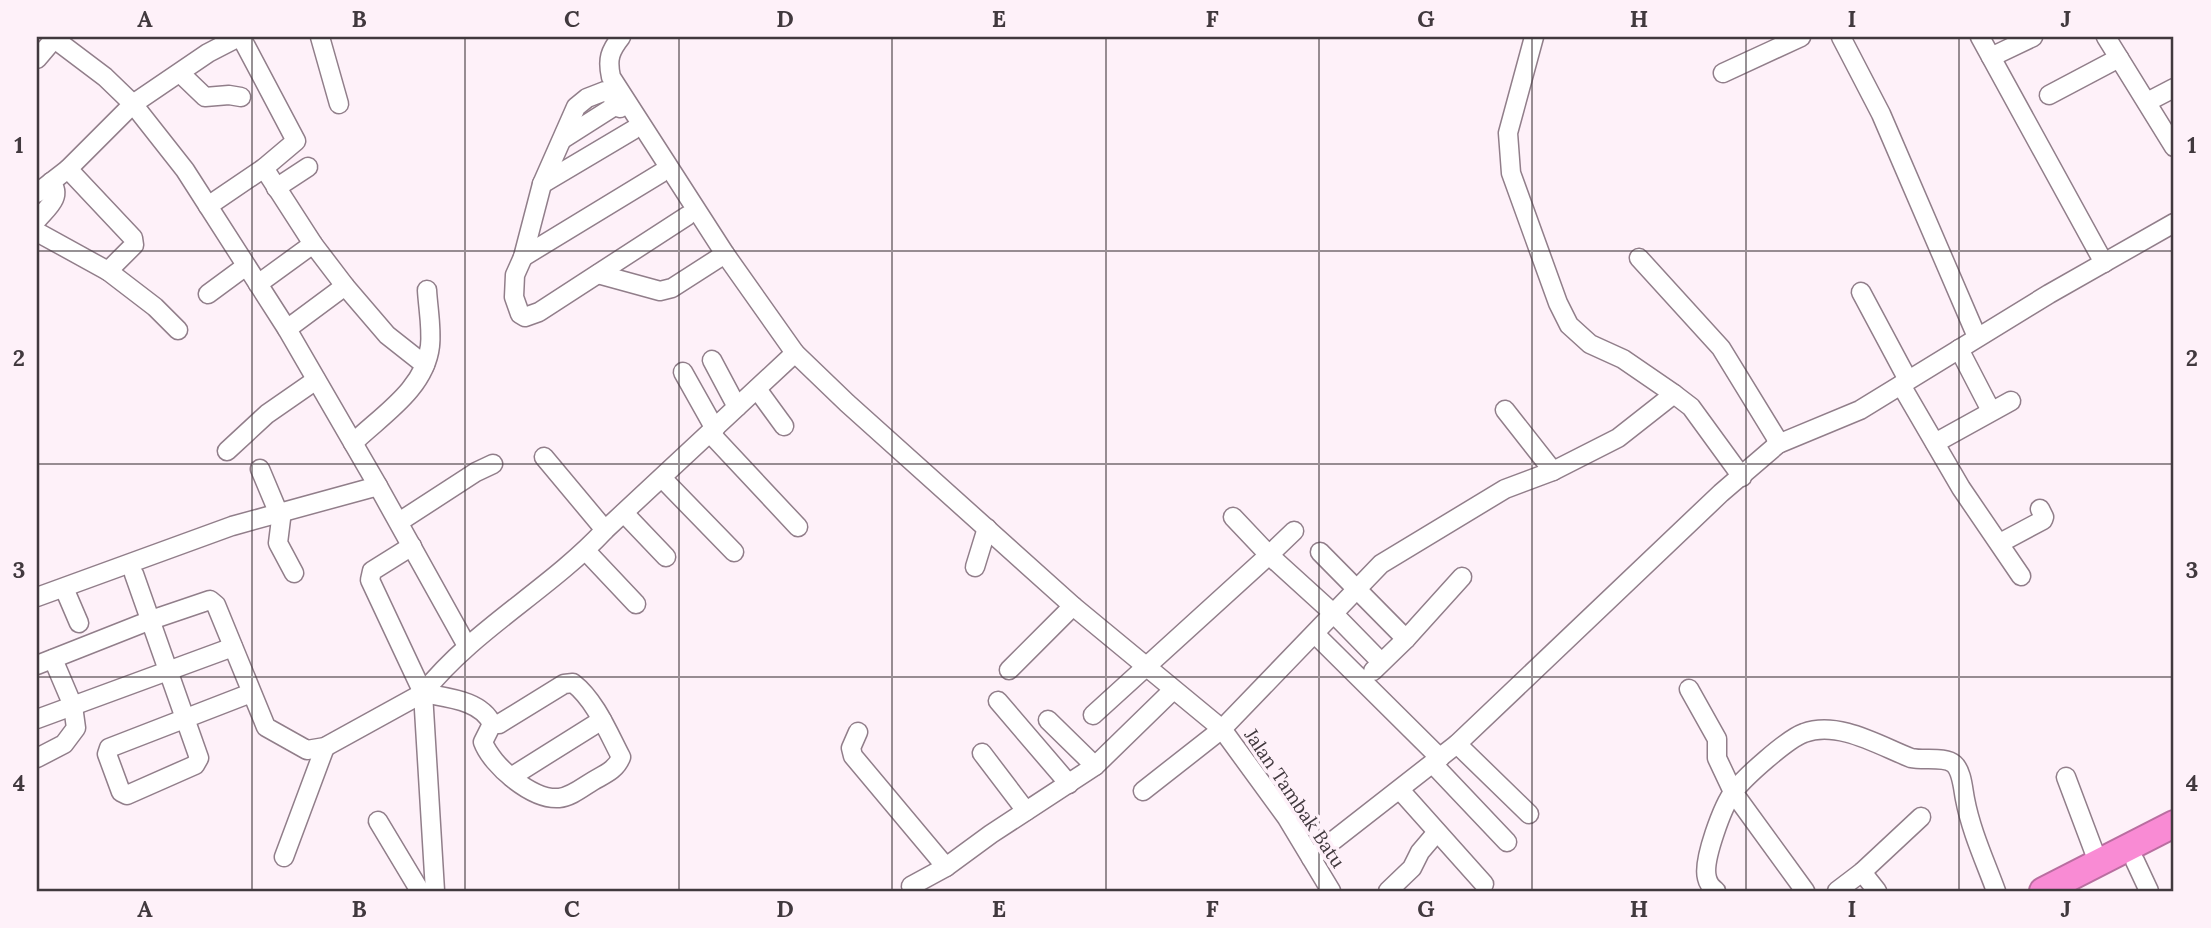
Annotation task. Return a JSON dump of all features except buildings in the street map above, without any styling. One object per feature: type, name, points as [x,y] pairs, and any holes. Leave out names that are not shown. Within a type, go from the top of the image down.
[{"type":"highway","points":[[2043,891],[2174,824]]},
{"type":"highway","points":[[2076,891],[2174,840]]},
{"type":"street","points":[[37,193],[68,169],[133,104],[180,73],[206,44],[240,37],[296,138],[293,145],[264,168],[208,206]]},
{"type":"street","points":[[320,37],[339,104]]},
{"type":"street","points":[[621,37],[610,52],[608,62],[611,77],[720,257]]},
{"type":"street","points":[[1534,37],[1507,133],[1507,154],[1511,173],[1558,303],[1569,325],[1590,344],[1623,359],[1691,407],[1743,476]]},
{"type":"street","points":[[1723,73],[1801,37]]},
{"type":"street","points":[[1841,37],[1881,114],[1977,337]]},
{"type":"street","points":[[1980,37],[2104,263]]},
{"type":"street","points":[[1991,57],[2033,37]]},
{"type":"street","points":[[37,59],[53,38],[105,77],[133,104],[185,170],[287,329],[467,646]]},
{"type":"street","points":[[2110,38],[2119,58],[2174,148]]},
{"type":"street","points":[[2049,95],[2119,58]]},
{"type":"street","points":[[180,73],[205,97],[241,97]]},
{"type":"street","points":[[2147,102],[2174,88]]},
{"type":"street","points":[[687,216],[539,312],[525,317],[520,314],[514,297],[515,275],[523,257],[542,184],[563,139],[618,104],[687,216],[720,257]]},
{"type":"street","points":[[542,184],[632,130]]},
{"type":"street","points":[[276,188],[308,167]]},
{"type":"street","points":[[264,168],[313,244],[345,286],[387,335],[425,365]]},
{"type":"street","points":[[68,169],[135,241],[108,271]]},
{"type":"street","points":[[523,257],[661,173]]},
{"type":"street","points":[[37,219],[56,197],[57,192],[51,181]]},
{"type":"street","points":[[1311,858],[1457,744],[1721,493],[1778,444],[1860,410],[1977,337],[2174,223]]},
{"type":"street","points":[[37,232],[108,271],[155,307],[178,330]]},
{"type":"street","points":[[258,284],[313,244]]},
{"type":"street","points":[[598,274],[660,291],[672,288],[720,257]]},
{"type":"street","name":"Jalan Tambak Batu","points":[[720,257],[795,353],[847,403],[1073,606],[1222,729],[1287,818],[1331,891]]},
{"type":"street","points":[[1639,258],[1721,348],[1778,444]]},
{"type":"street","points":[[208,294],[246,266]]},
{"type":"street","points":[[287,329],[345,286]]},
{"type":"street","points":[[353,443],[415,386],[423,373],[430,345],[427,290]]},
{"type":"street","points":[[1861,292],[1935,443],[1961,488],[2021,576]]},
{"type":"street","points":[[1959,349],[1988,405]]},
{"type":"street","points":[[37,758],[64,744],[76,728],[73,706],[45,662],[210,600],[216,605],[266,727],[307,750],[325,747],[423,693],[467,646],[586,551],[605,530],[795,353]]},
{"type":"street","points":[[712,360],[737,407]]},
{"type":"street","points":[[682,372],[713,431],[797,527]]},
{"type":"street","points":[[227,451],[267,414],[316,380]]},
{"type":"street","points":[[757,389],[784,426]]},
{"type":"street","points":[[1143,791],[1222,729],[1389,558],[1505,489],[1553,471],[1618,438],[1674,394]]},
{"type":"street","points":[[1935,443],[2011,401]]},
{"type":"street","points":[[1505,410],[1553,471]]},
{"type":"street","points":[[544,457],[605,530]]},
{"type":"street","points":[[398,522],[493,464]]},
{"type":"street","points":[[260,469],[281,519],[278,543],[293,573]]},
{"type":"street","points":[[662,478],[733,552]]},
{"type":"street","points":[[37,597],[232,526],[378,486]]},
{"type":"street","points":[[2000,543],[2043,520],[2040,509]]},
{"type":"street","points":[[624,513],[666,557]]},
{"type":"street","points":[[1233,517],[1381,663]]},
{"type":"street","points":[[975,567],[988,527]]},
{"type":"street","points":[[1093,715],[1294,531]]},
{"type":"street","points":[[412,546],[372,571],[370,580],[423,693],[435,891]]},
{"type":"street","points":[[586,551],[636,604]]},
{"type":"street","points":[[1320,552],[1406,639]]},
{"type":"street","points":[[111,583],[180,557]]},
{"type":"street","points":[[134,574],[187,719],[199,762],[124,795],[106,750],[116,743],[142,736],[187,719],[251,693]]},
{"type":"street","points":[[1362,681],[1406,639],[1462,577]]},
{"type":"street","points":[[64,588],[79,623]]},
{"type":"street","points":[[1009,670],[1073,606]]},
{"type":"street","points":[[1315,634],[1437,761],[1507,842]]},
{"type":"street","points":[[37,719],[233,647]]},
{"type":"street","points":[[573,683],[601,720],[621,757],[614,769],[568,796],[555,798],[536,792],[511,777],[492,760],[483,742],[492,724],[499,724],[564,684],[573,683]]},
{"type":"street","points":[[1689,689],[1717,739],[1717,758],[1733,792],[1805,891]]},
{"type":"street","points":[[911,886],[946,867],[1094,766],[1173,690]]},
{"type":"street","points":[[423,693],[453,699],[483,710],[492,724]]},
{"type":"street","points":[[998,701],[1069,784]]},
{"type":"street","points":[[511,777],[601,720]]},
{"type":"street","points":[[1048,720],[1094,766]]},
{"type":"street","points":[[1716,891],[1707,878],[1706,864],[1733,792],[1782,746],[1802,733],[1819,730],[1841,731],[1923,761],[1947,760],[1953,763],[1960,775],[1968,816],[1996,891]]},
{"type":"street","points":[[858,732],[851,748],[853,756],[946,867]]},
{"type":"street","points":[[1457,744],[1529,814]]},
{"type":"street","points":[[284,856],[325,747]]},
{"type":"street","points":[[982,753],[1026,811]]},
{"type":"street","points":[[2066,777],[2098,862]]},
{"type":"street","points":[[1400,790],[1484,884]]},
{"type":"street","points":[[1837,891],[1862,872],[1921,817]]},
{"type":"street","points":[[377,821],[420,891]]},
{"type":"street","points":[[1388,891],[1412,868],[1420,852],[1437,832]]},
{"type":"street","points":[[2135,861],[2149,891]]},
{"type":"street","points":[[1862,872],[1877,891]]}]
